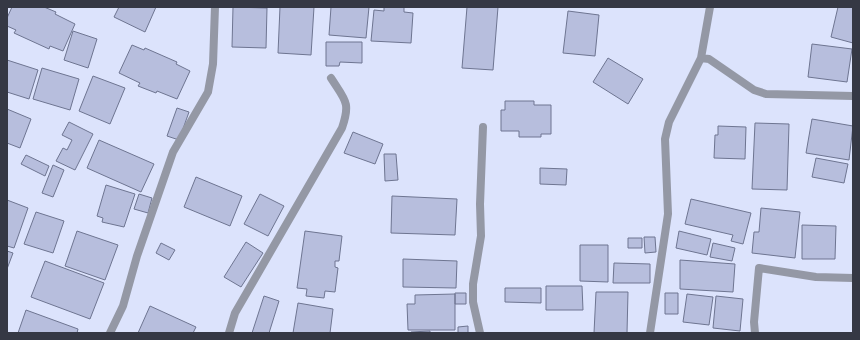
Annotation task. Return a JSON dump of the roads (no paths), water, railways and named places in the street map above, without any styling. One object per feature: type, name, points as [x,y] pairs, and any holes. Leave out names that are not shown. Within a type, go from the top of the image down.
[{"type":"street","points":[[110,333],[123,306],[137,256],[174,152],[208,92],[212,64],[216,7]]},
{"type":"street","points":[[702,7],[709,16]]},
{"type":"street","points":[[650,333],[668,214],[665,139],[669,122],[700,58],[710,7]]},
{"type":"street","points":[[700,58],[709,60],[754,90],[766,94],[853,96]]},
{"type":"street","points":[[229,333],[234,313],[342,128],[347,113],[347,103],[330,78]]},
{"type":"street","points":[[480,333],[473,302],[473,284],[481,236],[480,204],[483,127]]},
{"type":"street","points":[[755,333],[754,322],[759,268],[816,277],[853,278]]}]
